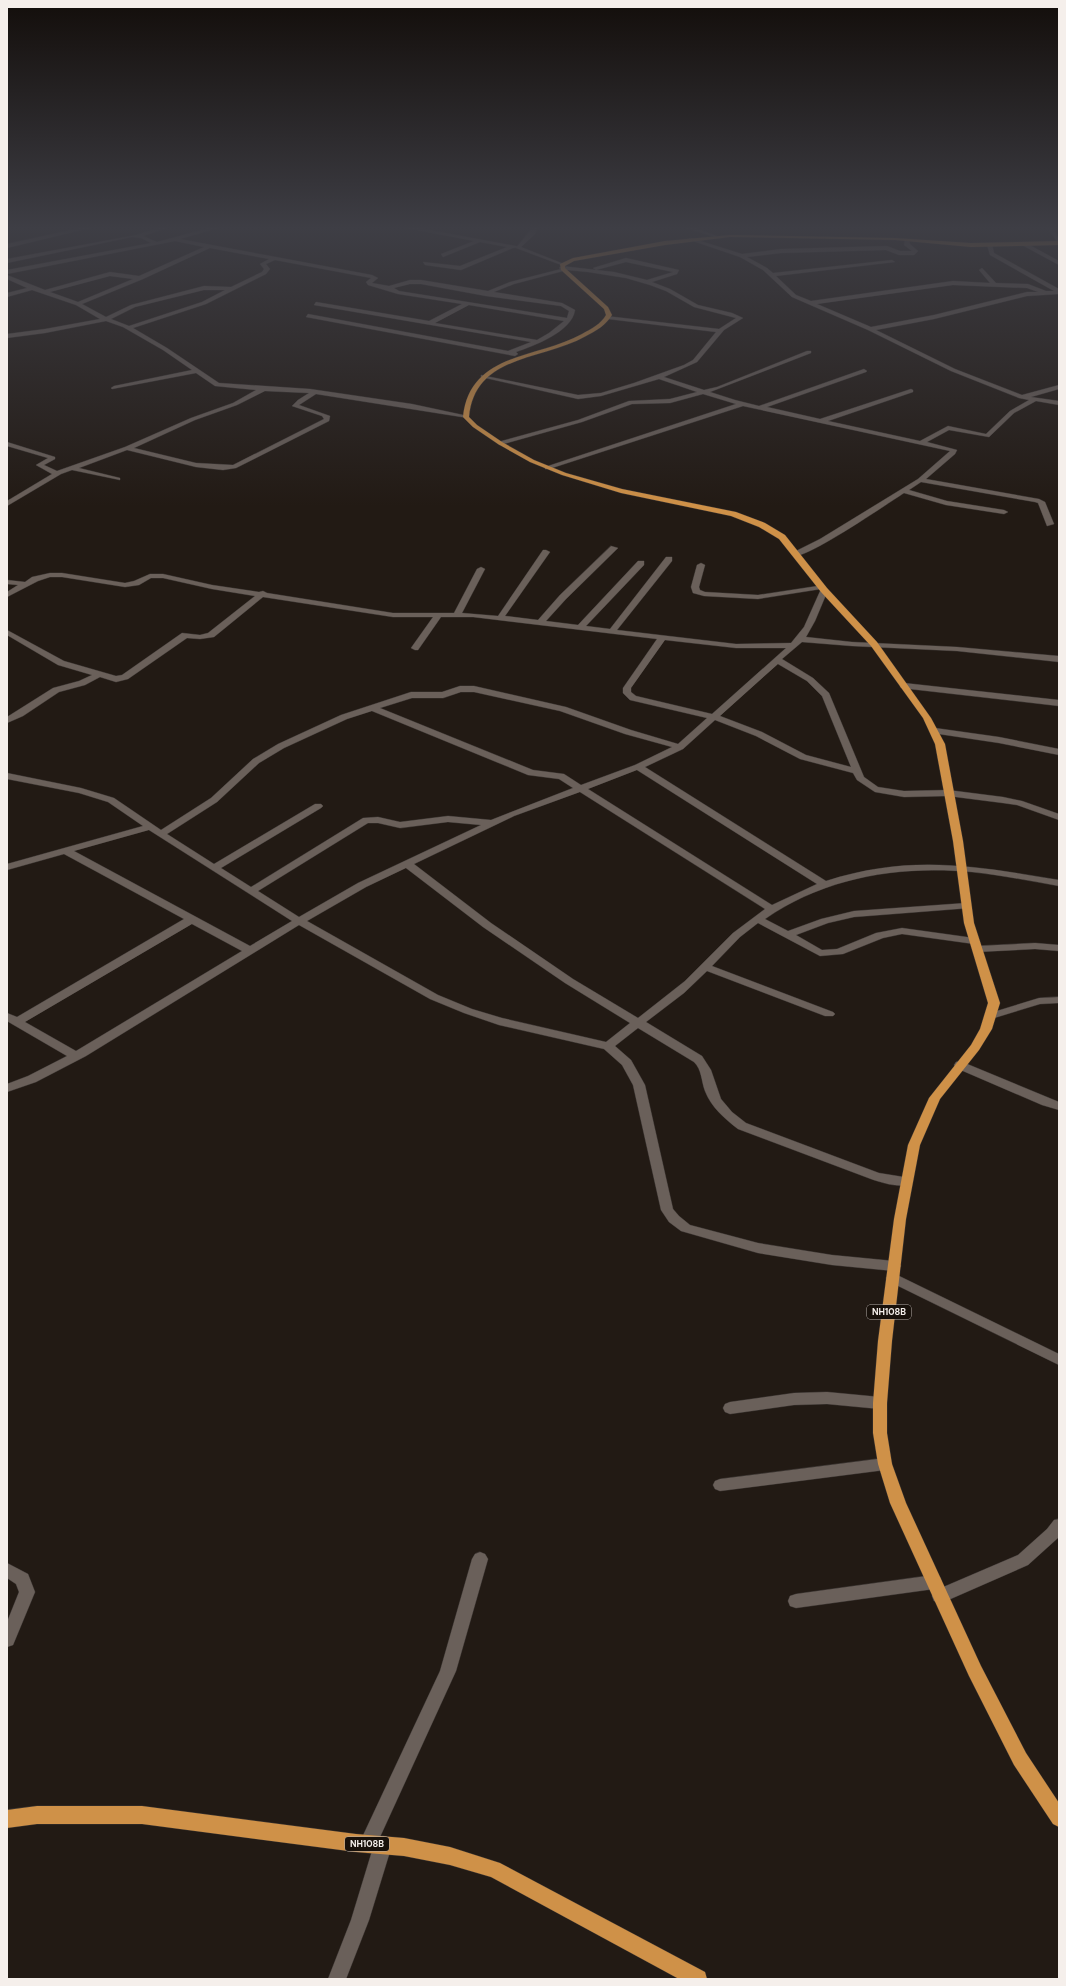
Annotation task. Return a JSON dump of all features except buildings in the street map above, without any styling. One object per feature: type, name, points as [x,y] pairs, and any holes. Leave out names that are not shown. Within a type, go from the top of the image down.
[{"type":"highway","points":[[466,417],[470,396],[483,376],[495,368],[585,335],[603,324],[605,321]]},
{"type":"highway","name":"NH108B","points":[[466,417],[475,426],[500,443],[547,468],[621,491],[748,519],[762,525],[782,537],[798,554],[822,588],[874,644],[935,731],[940,744],[962,868],[966,906],[975,945],[991,989],[994,1003],[986,1029],[975,1047],[935,1098],[914,1145],[906,1181],[894,1272],[880,1403],[880,1433],[885,1464],[898,1503],[975,1671],[1020,1759],[1059,1817]]},
{"type":"highway","name":"NH108B","points":[[7,1819],[37,1815],[142,1815],[376,1845],[404,1847],[450,1856],[494,1869],[698,1979]]},
{"type":"street","points":[[7,336],[45,331],[97,321]]},
{"type":"street","points":[[110,321],[129,328],[165,349],[217,385],[263,389],[290,389],[315,392],[412,406],[466,417]]},
{"type":"street","points":[[129,328],[151,321]]},
{"type":"street","points":[[334,321],[530,356]]},
{"type":"street","points":[[409,321],[539,342]]},
{"type":"street","points":[[422,328],[434,321]]},
{"type":"street","points":[[508,353],[539,342],[553,335],[567,321]]},
{"type":"street","points":[[638,321],[721,331]]},
{"type":"street","points":[[483,376],[584,399],[659,377],[695,361],[721,331],[736,321]]},
{"type":"street","points":[[850,321],[953,370],[1021,397],[1059,403]]},
{"type":"street","points":[[870,329],[914,321]]},
{"type":"street","points":[[409,334],[416,331]]},
{"type":"street","points":[[500,443],[580,421],[631,402],[662,402],[701,393],[728,385],[809,352]]},
{"type":"street","points":[[114,388],[196,371]]},
{"type":"street","points":[[758,408],[864,371]]},
{"type":"street","points":[[659,377],[701,393],[744,405],[954,450],[953,453],[904,491],[823,541],[798,554]]},
{"type":"street","points":[[1021,397],[1059,387]]},
{"type":"street","points":[[7,504],[56,474],[127,448],[193,419],[235,404],[263,389]]},
{"type":"street","points":[[822,421],[911,391]]},
{"type":"street","points":[[127,448],[212,468],[234,468],[327,420],[328,417],[295,406],[300,401],[315,392]]},
{"type":"street","points":[[920,443],[948,428],[987,436],[1012,412],[1034,400]]},
{"type":"street","points":[[547,468],[636,440],[673,424],[744,405]]},
{"type":"street","points":[[7,444],[53,458],[39,465],[56,474]]},
{"type":"street","points":[[71,468],[118,479]]},
{"type":"street","points":[[920,480],[1037,500],[1041,502],[1050,524]]},
{"type":"street","points":[[904,491],[946,503],[1004,512]]},
{"type":"street","points":[[540,622],[563,597],[614,548]]},
{"type":"street","points":[[500,618],[546,552]]},
{"type":"street","points":[[612,631],[669,560]]},
{"type":"street","points":[[580,627],[641,564]]},
{"type":"street","points":[[7,1088],[32,1079],[76,1056],[299,921],[362,885],[493,823],[580,788],[638,767],[680,747],[797,642],[810,627],[814,609],[822,588],[758,597],[704,594],[696,591],[694,587],[701,565]]},
{"type":"street","points":[[457,614],[481,569]]},
{"type":"street","points":[[7,595],[26,584],[50,575],[62,575],[125,585],[156,576],[212,587],[393,615],[457,614],[540,622],[736,646],[797,642],[874,644],[957,649],[1059,659]]},
{"type":"street","points":[[7,582],[26,584]]},
{"type":"street","points":[[7,632],[61,663],[111,679],[125,677],[185,636],[200,637],[211,635],[263,594]]},
{"type":"street","points":[[414,648],[439,614]]},
{"type":"street","points":[[663,637],[627,688],[627,693],[633,698],[715,717],[759,734],[803,757],[857,771]]},
{"type":"street","points":[[777,660],[809,679],[826,695],[860,778],[875,789],[904,794],[948,792],[1019,803],[1059,817]]},
{"type":"street","points":[[7,720],[20,714],[56,690],[82,684],[97,675]]},
{"type":"street","points":[[904,686],[1059,703]]},
{"type":"street","points":[[161,834],[214,800],[256,760],[281,746],[344,717],[411,695],[442,695],[460,689],[474,689],[563,709],[628,732],[680,747]]},
{"type":"street","points":[[373,708],[531,773],[556,775],[580,788],[773,910]]},
{"type":"street","points":[[935,731],[999,740],[1059,752]]},
{"type":"street","points":[[638,767],[824,884]]},
{"type":"street","points":[[7,776],[81,791],[111,800],[150,827],[299,921],[434,997],[468,1011],[522,1027],[608,1046],[627,1063],[639,1085],[667,1210],[674,1219],[686,1228],[758,1248],[894,1272],[1059,1360]]},
{"type":"street","points":[[214,868],[318,806]]},
{"type":"street","points":[[252,890],[366,820],[378,820],[400,825],[448,820],[493,823]]},
{"type":"street","points":[[7,867],[150,827]]},
{"type":"street","points":[[66,851],[250,951]]},
{"type":"street","points":[[408,864],[487,925],[569,981],[701,1062],[707,1072],[712,1092],[719,1104],[731,1118],[742,1126],[875,1176],[884,1179],[906,1181]]},
{"type":"street","points":[[608,1046],[636,1023],[680,991],[735,936],[773,910],[804,892],[824,884],[864,873],[923,867],[962,868],[1059,883]]},
{"type":"street","points":[[787,935],[825,921],[854,914],[966,906]]},
{"type":"street","points":[[12,1019],[192,919]]},
{"type":"street","points":[[758,919],[812,950],[829,954],[839,952],[880,935],[902,931],[975,945],[1059,948]]},
{"type":"street","points":[[705,967],[829,1014]]},
{"type":"street","points":[[991,1016],[1039,1001],[1059,1000]]},
{"type":"street","points":[[12,1019],[76,1056]]},
{"type":"street","points":[[960,1066],[1059,1106]]},
{"type":"street","points":[[730,1408],[794,1399],[827,1398],[880,1403]]},
{"type":"street","points":[[720,1484],[885,1464]]},
{"type":"street","points":[[796,1600],[937,1589],[1023,1560],[1052,1534],[1059,1524]]},
{"type":"street","points":[[336,1979],[360,1920],[376,1845],[448,1671],[480,1559]]},
{"type":"street","points":[[7,1570],[22,1579],[27,1592],[22,1608],[7,1640]]}]
